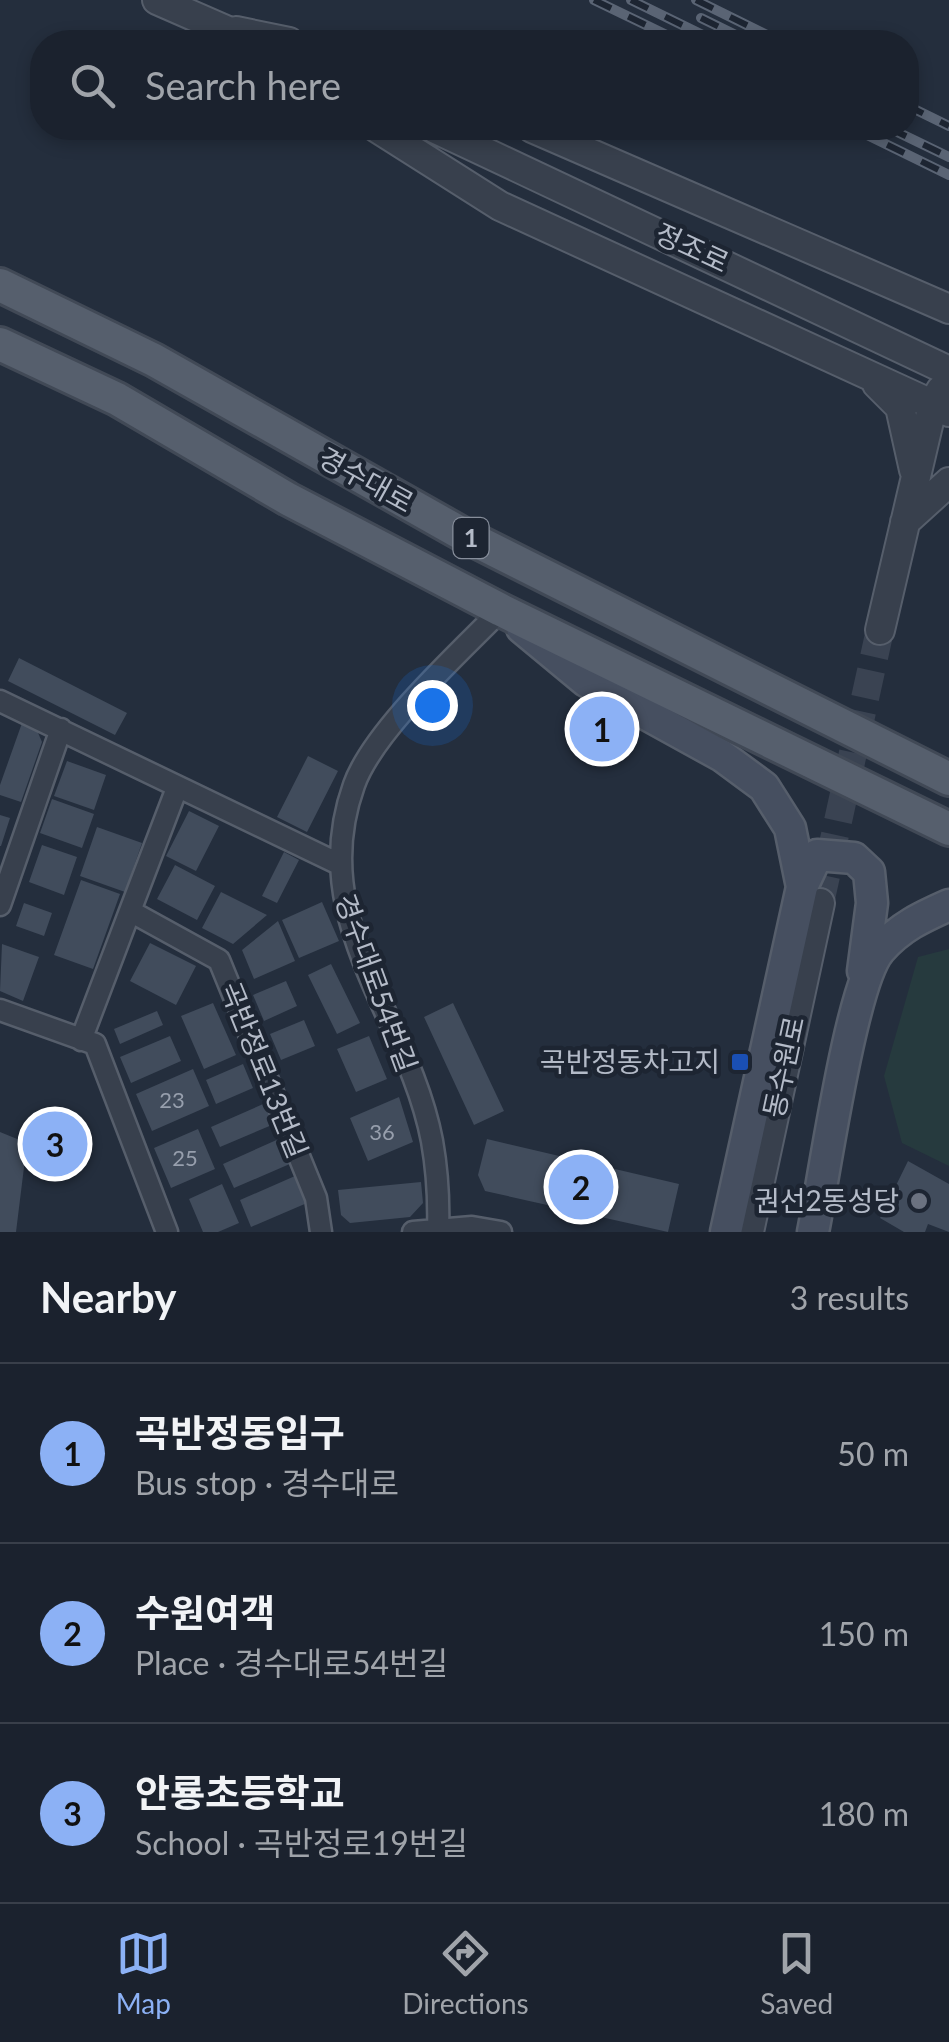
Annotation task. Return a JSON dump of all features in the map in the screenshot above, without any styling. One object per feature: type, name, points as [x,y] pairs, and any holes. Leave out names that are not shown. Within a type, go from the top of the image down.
[{"type":"main road","name":"경수대로","points":[[0,285],[154,360],[464,535],[949,779]]},
{"type":"main road","name":"경수대로","points":[[0,344],[117,399],[288,500],[500,610],[949,829]]},
{"type":"main road","points":[[500,610],[586,682],[722,756],[764,787],[790,828],[811,895]]},
{"type":"main road","points":[[726,1232],[811,895],[817,855],[854,858],[870,872],[872,903],[860,994],[813,1232]]},
{"type":"main road","points":[[860,994],[877,953],[908,923],[949,905]]},
{"type":"street","points":[[156,0],[221,30]]},
{"type":"street","points":[[395,140],[500,206],[941,408]]},
{"type":"street","name":"정조로","points":[[460,140],[884,338],[949,373]]},
{"type":"street","points":[[560,140],[949,309]]},
{"type":"street","points":[[865,373],[900,407],[916,478]]},
{"type":"street","points":[[880,630],[916,478],[949,373]]},
{"type":"street","points":[[905,522],[949,482]]},
{"type":"street","name":"경수대로54번길","points":[[439,1231],[432,1140],[346,917],[338,864],[354,783],[400,716],[500,610]]},
{"type":"street","points":[[0,701],[338,864]]},
{"type":"street","points":[[0,904],[61,729]]},
{"type":"street","points":[[80,1040],[177,788]]},
{"type":"street","name":"동수원로","points":[[749,1232],[811,895]]},
{"type":"street","name":"곡반정로13번길","points":[[130,911],[219,960],[316,1198],[320,1232]]},
{"type":"street","points":[[0,1010],[94,1044],[167,1232]]},
{"type":"street","points":[[413,1232],[501,1232]]},
{"type":"green space","points":[[949,949],[949,1166],[902,1143],[884,1076],[918,957]]},
{"type":"building","points":[[19,658],[127,713],[115,735],[8,681]]},
{"type":"building","points":[[22,723],[36,728],[42,742],[21,802],[0,795],[0,785]]},
{"type":"building","points":[[308,756],[338,771],[307,832],[277,817]]},
{"type":"building","points":[[67,761],[106,775],[94,810],[54,796]]},
{"type":"building","points":[[52,799],[94,814],[82,848],[40,833]]},
{"type":"building","points":[[189,811],[219,826],[196,871],[166,856]]},
{"type":"building","points":[[0,815],[10,818],[1,846],[0,846]]},
{"type":"building","points":[[97,827],[142,843],[125,892],[80,876]]},
{"type":"building","points":[[42,845],[77,857],[64,895],[29,882]]},
{"type":"building","points":[[284,852],[299,860],[277,903],[262,896]]},
{"type":"building","points":[[175,865],[215,886],[197,920],[157,899]]},
{"type":"building","points":[[81,880],[120,894],[93,969],[54,955]]},
{"type":"building","points":[[221,892],[267,915],[233,944],[202,928]]},
{"type":"building","points":[[322,902],[339,941],[299,958],[282,920]]},
{"type":"building","points":[[24,903],[52,913],[44,936],[16,926]]},
{"type":"building","points":[[278,921],[295,961],[254,979],[242,950]]},
{"type":"building","points":[[150,943],[196,966],[176,1005],[130,981]]},
{"type":"building","points":[[2,944],[39,957],[23,1001],[0,991]]},
{"type":"building","points":[[331,964],[360,1023],[337,1034],[308,975]]},
{"type":"building","points":[[286,981],[297,1006],[264,1021],[253,995]]},
{"type":"building","points":[[213,1003],[236,1055],[204,1069],[181,1016]]},
{"type":"building","points":[[453,1003],[504,1111],[474,1125],[424,1017]]},
{"type":"building","points":[[157,1011],[163,1025],[120,1044],[114,1029]]},
{"type":"building","points":[[304,1020],[315,1046],[281,1060],[270,1034]]},
{"type":"building","points":[[170,1036],[181,1061],[131,1083],[120,1057]]},
{"type":"building","points":[[369,1036],[387,1079],[356,1092],[337,1049]]},
{"type":"building","points":[[243,1064],[253,1088],[216,1104],[206,1080]]},
{"type":"building","points":[[193,1069],[209,1106],[152,1131],[136,1094]]},
{"type":"building","points":[[399,1097],[413,1142],[368,1161],[350,1118]]},
{"type":"building","points":[[270,1101],[279,1122],[220,1147],[211,1127]]},
{"type":"building","points":[[198,1129],[215,1169],[171,1188],[154,1148]]},
{"type":"building","points":[[0,1132],[27,1143],[16,1232],[0,1232]]},
{"type":"building","points":[[281,1138],[292,1163],[234,1188],[223,1164]]},
{"type":"building","points":[[487,1139],[679,1184],[668,1232],[485,1191],[478,1175]]},
{"type":"building","name":"권선2동성당","points":[[908,1161],[949,1184],[949,1232],[928,1224],[925,1232],[904,1232],[880,1218]]},
{"type":"building","points":[[295,1176],[307,1203],[251,1227],[240,1200]]},
{"type":"building","points":[[421,1182],[423,1203],[410,1217],[350,1223],[341,1215],[338,1190]]},
{"type":"building","points":[[222,1184],[239,1223],[218,1232],[203,1232],[189,1199]]},
{"type":"tunnel","points":[[820,903],[880,630]]},
{"type":"railway","points":[[594,0],[656,30]]},
{"type":"railway","points":[[631,0],[692,30]]},
{"type":"railway","points":[[696,0],[757,30]]},
{"type":"railway","points":[[701,18],[726,30]]},
{"type":"railway","points":[[919,111],[949,126]]},
{"type":"railway","points":[[878,140],[949,175]]},
{"type":"railway","points":[[914,140],[949,157]]},
{"type":"place","name":"곡반정동입구","points":[[602,729]]},
{"type":"place","name":"곡반정동차고지","points":[[740,1062]]},
{"type":"place","name":"안룡초등학교","points":[[55,1144]]},
{"type":"place","name":"수원여객","points":[[581,1187]]},
{"type":"place","name":"권선2동성당","points":[[919,1201]]}]
